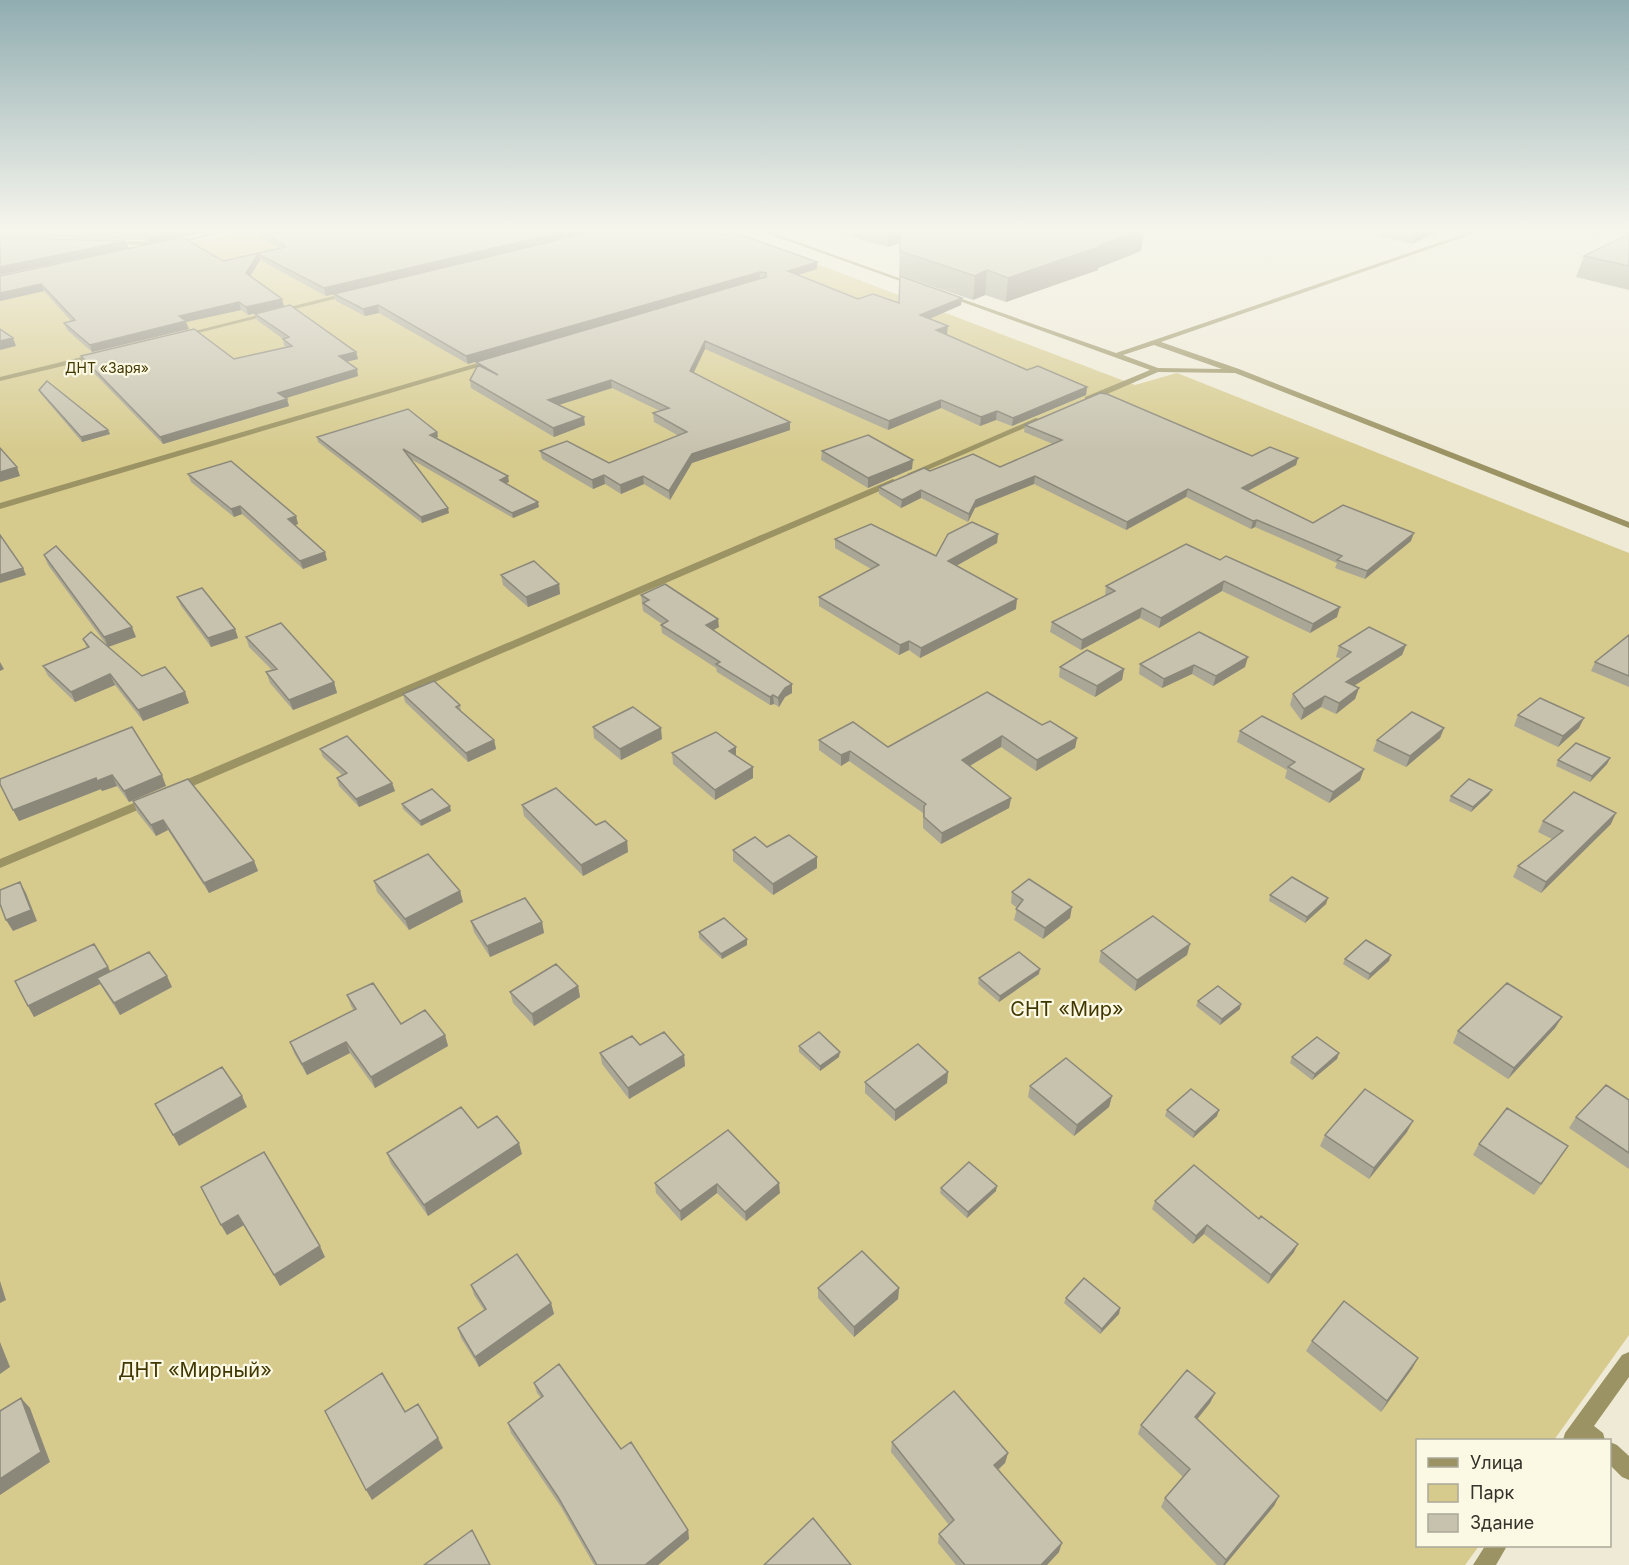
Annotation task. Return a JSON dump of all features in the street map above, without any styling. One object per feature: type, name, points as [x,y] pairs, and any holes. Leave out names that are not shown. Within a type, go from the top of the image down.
[{"type":"street","points":[[168,338],[305,305]]},
{"type":"street","points":[[974,305],[1157,370],[1236,371]]},
{"type":"street","points":[[1117,355],[1262,305]]},
{"type":"street","points":[[1154,342],[1236,371],[1629,525]]},
{"type":"street","points":[[0,380],[102,354]]},
{"type":"street","points":[[0,506],[501,359]]},
{"type":"street","points":[[1080,402],[1157,370]]},
{"type":"street","points":[[0,864],[1050,415]]},
{"type":"street","points":[[1583,1436],[1629,1361]]},
{"type":"street","points":[[1611,1453],[1629,1470]]},
{"type":"street","points":[[1483,1565],[1496,1547]]},
{"type":"green space","name":"СНТ «Мир»","points":[[0,305],[925,305],[1135,385],[1177,373],[1629,553],[1629,1335],[1555,1439],[1416,1439],[1416,1547],[1478,1547],[1465,1565],[0,1565]]},
{"type":"building","points":[[61,305],[226,305],[179,316],[186,321],[90,345],[64,323],[75,320]]},
{"type":"building","points":[[290,305],[356,352],[339,356],[357,369],[278,393],[287,399],[160,437],[81,356],[194,329],[234,359],[292,346],[283,339],[289,337],[255,314]]},
{"type":"building","points":[[355,305],[378,305],[363,309]]},
{"type":"building","points":[[378,305],[644,305],[466,356]]},
{"type":"building","points":[[670,305],[945,305],[920,315],[948,326],[936,330],[1027,370],[1038,366],[1087,387],[1013,418],[997,411],[981,417],[941,400],[889,421],[705,341],[690,371],[790,422],[692,454],[669,491],[643,476],[620,485],[604,475],[592,480],[540,451],[567,441],[609,463],[687,432],[653,413],[669,408],[611,380],[548,400],[584,417],[553,428],[470,380],[478,365],[498,375],[476,362]]},
{"type":"building","points":[[0,329],[13,338],[0,341]]},
{"type":"building","points":[[47,381],[108,430],[81,437],[39,390]]},
{"type":"building","points":[[1100,393],[1252,456],[1270,447],[1298,458],[1242,488],[1313,523],[1343,505],[1414,533],[1367,571],[1337,560],[1342,556],[1257,520],[1253,521],[1188,489],[1127,522],[1035,476],[976,500],[969,514],[921,490],[902,500],[879,487],[924,468],[930,471],[973,454],[1000,467],[1062,440],[1025,425]]},
{"type":"building","points":[[408,409],[437,432],[430,435],[508,476],[500,480],[538,502],[512,513],[403,449],[448,508],[421,517],[317,437]]},
{"type":"building","points":[[868,435],[913,460],[868,478],[822,451]]},
{"type":"building","points":[[0,448],[17,467],[0,472]]},
{"type":"building","points":[[231,461],[296,516],[288,519],[325,552],[300,561],[240,506],[231,509],[188,474]]},
{"type":"building","points":[[972,522],[998,534],[948,561],[1017,599],[921,648],[909,641],[900,645],[819,597],[879,565],[835,539],[871,524],[936,556],[948,534]]},
{"type":"building","points":[[0,535],[23,568],[0,575]]},
{"type":"building","points":[[1186,544],[1220,560],[1226,556],[1340,607],[1313,624],[1224,581],[1161,618],[1142,608],[1082,640],[1052,622],[1115,591],[1106,586]]},
{"type":"building","points":[[56,546],[132,627],[104,637],[44,555]]},
{"type":"building","points":[[534,561],[559,584],[526,597],[501,575]]},
{"type":"building","points":[[665,584],[718,619],[706,625],[792,684],[785,688],[778,698],[773,695],[770,697],[716,664],[720,662],[661,625],[668,621],[643,603],[649,600],[641,595]]},
{"type":"building","points":[[202,588],[235,629],[208,638],[177,597]]},
{"type":"building","points":[[281,623],[334,682],[289,700],[266,672],[277,669],[246,637]]},
{"type":"building","points":[[1369,627],[1406,645],[1346,682],[1359,688],[1339,703],[1325,696],[1304,709],[1293,694],[1351,652],[1339,646]]},
{"type":"building","points":[[91,632],[142,676],[165,667],[185,692],[138,710],[110,674],[71,692],[43,666],[89,647],[83,639]]},
{"type":"building","points":[[1199,632],[1248,657],[1216,676],[1194,665],[1164,679],[1140,664]]},
{"type":"building","points":[[1629,635],[1629,676],[1595,662]]},
{"type":"building","points":[[1087,650],[1124,669],[1097,686],[1060,667]]},
{"type":"building","points":[[434,681],[460,705],[456,707],[494,740],[466,753],[403,694]]},
{"type":"building","points":[[987,692],[1042,725],[1050,721],[1077,738],[1037,760],[1002,736],[962,760],[1011,798],[942,833],[924,817],[926,804],[850,751],[841,755],[819,740],[853,722],[888,747]]},
{"type":"building","points":[[1540,698],[1584,718],[1563,736],[1518,715]]},
{"type":"building","points":[[633,707],[661,728],[620,749],[593,727]]},
{"type":"building","points":[[1412,712],[1444,728],[1410,756],[1377,740]]},
{"type":"building","points":[[1262,716],[1364,769],[1333,792],[1288,767],[1295,762],[1240,731]]},
{"type":"building","points":[[132,727],[162,775],[124,791],[112,775],[97,781],[96,778],[13,810],[0,784],[0,779]]},
{"type":"building","points":[[716,732],[736,747],[729,751],[753,767],[715,790],[672,753]]},
{"type":"building","points":[[347,736],[392,783],[356,799],[337,778],[347,773],[320,749]]},
{"type":"building","points":[[1576,743],[1610,758],[1592,776],[1558,760]]},
{"type":"building","points":[[188,779],[254,861],[204,883],[163,820],[151,825],[133,801]]},
{"type":"building","points":[[1469,779],[1492,790],[1473,807],[1451,796]]},
{"type":"building","points":[[556,788],[596,825],[605,821],[627,841],[581,865],[522,805]]},
{"type":"building","points":[[432,789],[450,806],[420,821],[402,804]]},
{"type":"building","points":[[1574,792],[1616,813],[1546,882],[1518,866],[1563,831],[1543,821]]},
{"type":"building","points":[[789,835],[817,857],[773,884],[733,850],[755,837],[767,847]]},
{"type":"building","points":[[428,854],[460,891],[405,919],[374,881]]},
{"type":"building","points":[[1292,877],[1328,898],[1307,917],[1270,895]]},
{"type":"building","points":[[1029,879],[1072,907],[1045,928],[1016,909],[1023,900],[1012,892]]},
{"type":"building","points":[[20,882],[31,910],[6,920],[0,904],[0,890]]},
{"type":"building","points":[[525,898],[542,922],[487,946],[471,921]]},
{"type":"building","points":[[1153,916],[1190,944],[1137,980],[1101,951]]},
{"type":"building","points":[[724,918],[747,939],[721,954],[699,932]]},
{"type":"building","points":[[1366,940],[1391,955],[1370,974],[1345,959]]},
{"type":"building","points":[[94,944],[108,967],[28,1006],[15,981]]},
{"type":"building","points":[[149,952],[167,976],[114,1003],[97,978]]},
{"type":"building","points":[[1019,952],[1040,969],[1000,996],[979,978]]},
{"type":"building","points":[[556,964],[578,986],[532,1014],[510,992]]},
{"type":"building","points":[[373,983],[401,1024],[425,1010],[445,1035],[371,1077],[346,1042],[302,1064],[290,1042],[356,1009],[347,995]]},
{"type":"building","points":[[1507,983],[1562,1017],[1514,1068],[1458,1031]]},
{"type":"building","points":[[1218,986],[1241,1004],[1222,1019],[1198,1001]]},
{"type":"building","points":[[664,1032],[684,1055],[628,1088],[600,1053],[632,1036],[640,1045]]},
{"type":"building","points":[[819,1032],[840,1052],[820,1066],[799,1046]]},
{"type":"building","points":[[1317,1037],[1339,1053],[1315,1074],[1292,1057]]},
{"type":"building","points":[[918,1044],[948,1072],[895,1110],[865,1082]]},
{"type":"building","points":[[1066,1058],[1112,1096],[1077,1125],[1030,1086]]},
{"type":"building","points":[[222,1067],[242,1096],[173,1135],[155,1104]]},
{"type":"building","points":[[1606,1085],[1629,1100],[1629,1153],[1576,1117]]},
{"type":"building","points":[[1191,1089],[1219,1110],[1195,1132],[1167,1110]]},
{"type":"building","points":[[1365,1089],[1413,1121],[1374,1168],[1325,1135]]},
{"type":"building","points":[[461,1107],[478,1128],[497,1116],[519,1143],[424,1205],[387,1153]]},
{"type":"building","points":[[1507,1108],[1568,1146],[1541,1184],[1479,1144]]},
{"type":"building","points":[[728,1130],[779,1183],[745,1212],[717,1184],[680,1211],[655,1183]]},
{"type":"building","points":[[264,1152],[320,1246],[274,1275],[238,1215],[221,1225],[201,1187]]},
{"type":"building","points":[[969,1162],[997,1186],[968,1212],[941,1188]]},
{"type":"building","points":[[1194,1165],[1259,1219],[1261,1216],[1298,1244],[1271,1275],[1207,1225],[1196,1236],[1155,1201]]},
{"type":"building","points":[[862,1251],[899,1288],[854,1327],[818,1288]]},
{"type":"building","points":[[517,1254],[551,1303],[475,1357],[458,1328],[486,1309],[471,1285]]},
{"type":"building","points":[[1084,1278],[1120,1308],[1102,1329],[1066,1298]]},
{"type":"building","points":[[1344,1301],[1418,1358],[1387,1401],[1312,1341]]},
{"type":"building","points":[[559,1364],[621,1449],[631,1442],[688,1530],[645,1565],[597,1565],[558,1497],[508,1423],[543,1396],[534,1383]]},
{"type":"building","points":[[1187,1370],[1215,1393],[1195,1417],[1279,1496],[1226,1560],[1165,1498],[1190,1469],[1141,1425]]},
{"type":"building","points":[[382,1373],[405,1412],[418,1404],[438,1438],[366,1490],[325,1411]]},
{"type":"building","points":[[954,1391],[1008,1453],[994,1465],[1062,1543],[1041,1565],[965,1565],[939,1534],[954,1520],[892,1442]]},
{"type":"building","points":[[21,1398],[41,1452],[0,1479],[0,1411]]},
{"type":"building","points":[[813,1518],[851,1565],[764,1565]]},
{"type":"building","points":[[472,1530],[490,1565],[424,1565]]},
{"type":"park label","name":"ДНТ «Заря»","points":[[107,368]]},
{"type":"park label","name":"ДНТ «Мирный»","points":[[195,1370]]}]
